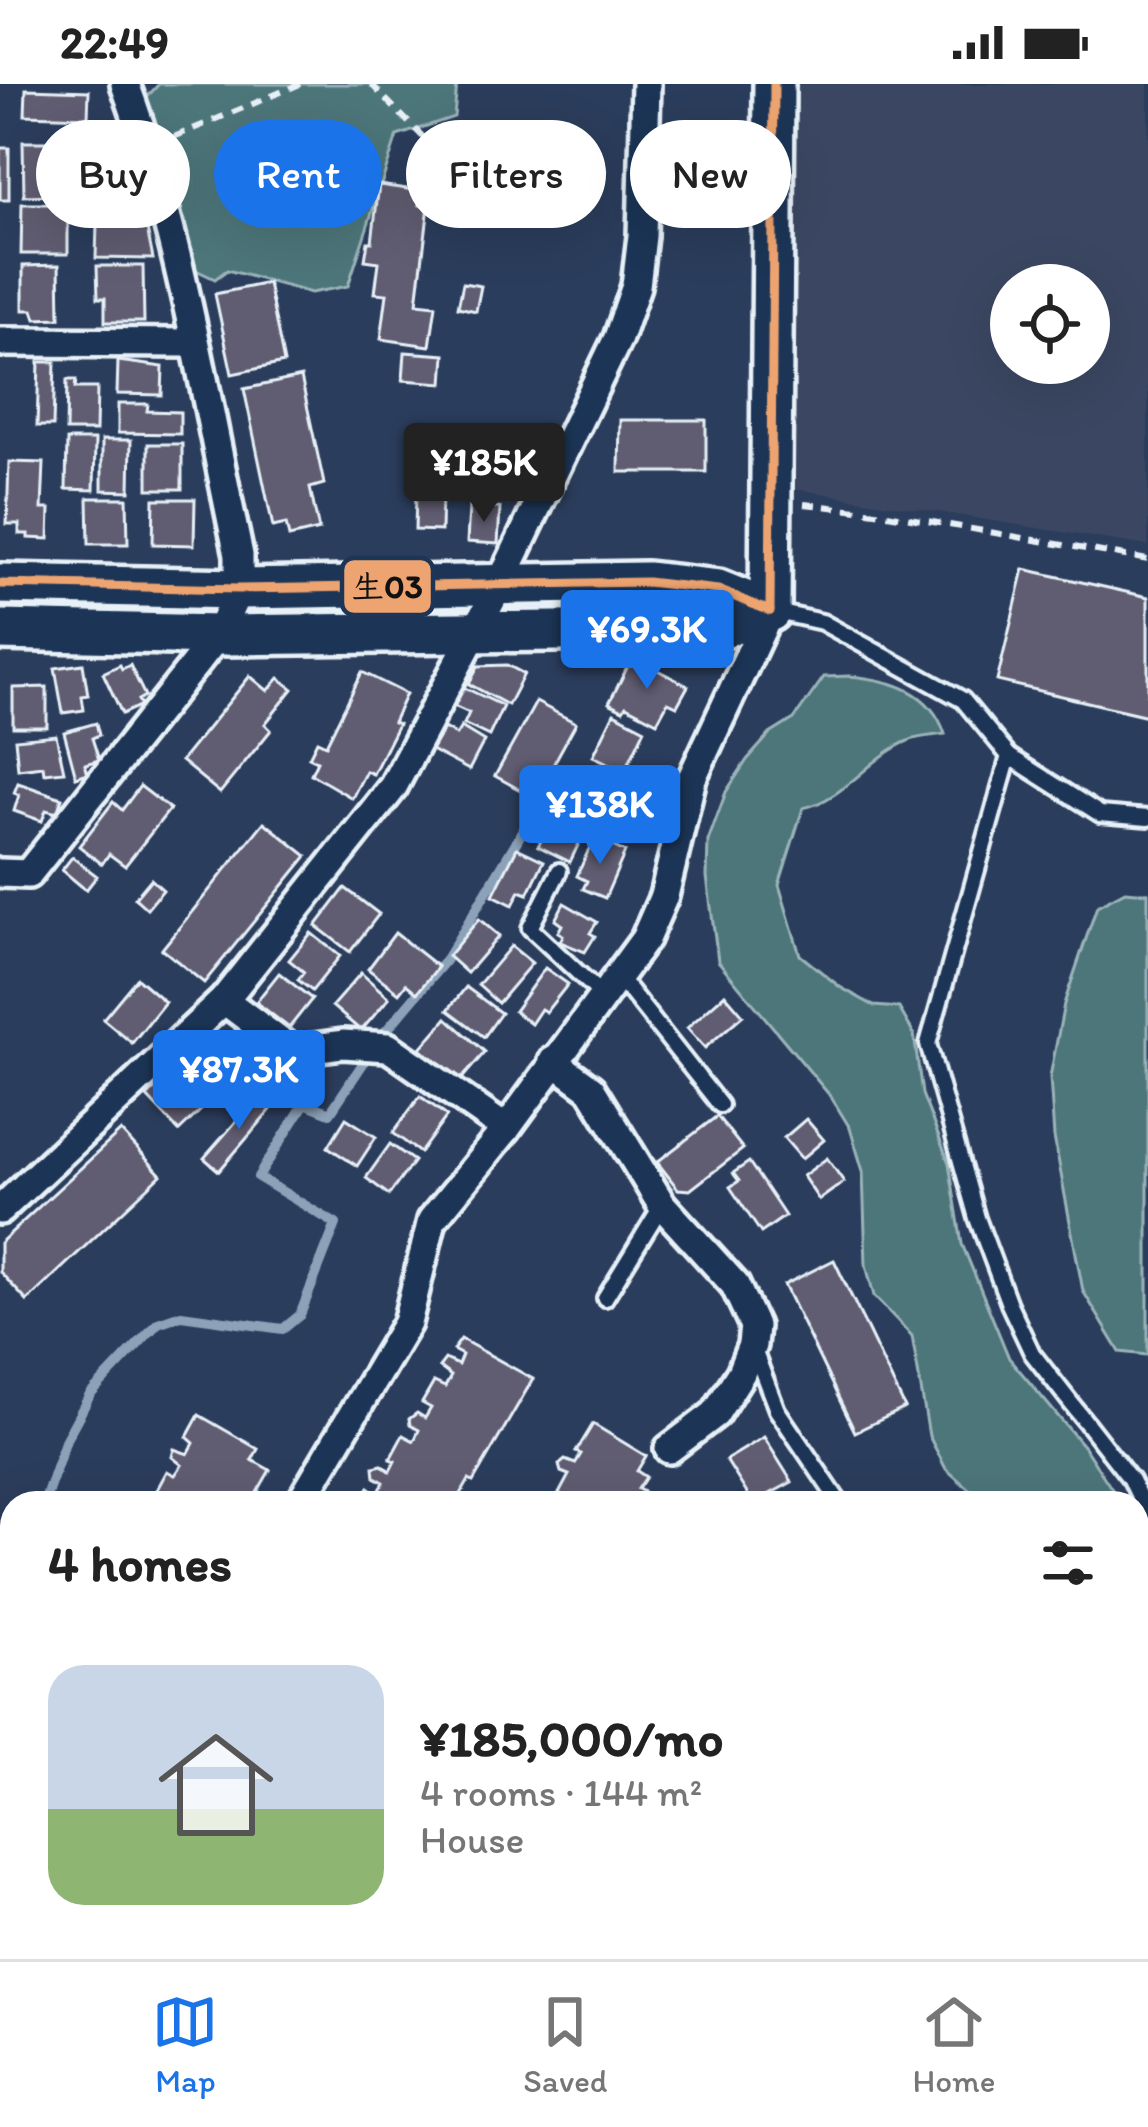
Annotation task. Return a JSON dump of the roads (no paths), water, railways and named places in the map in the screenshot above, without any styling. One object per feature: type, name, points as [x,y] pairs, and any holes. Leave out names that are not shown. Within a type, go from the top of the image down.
[{"type":"street","points":[[0,873],[28,874],[218,635],[239,589],[239,555],[194,343],[149,148],[125,84]]},
{"type":"street","points":[[0,1210],[224,1000],[393,787],[499,586],[618,338],[636,286],[646,84]]},
{"type":"street","points":[[307,1491],[407,1323],[432,1220],[506,1129],[645,939],[664,896],[692,778],[770,611],[774,84]]},
{"type":"street","points":[[0,342],[194,343]]},
{"type":"street","points":[[0,584],[239,589],[647,582],[718,590],[770,611]]},
{"type":"street","points":[[0,630],[218,635],[718,628],[770,611]]},
{"type":"street","points":[[224,1000],[292,1051],[343,1044],[388,1047],[506,1129]]},
{"type":"street","points":[[553,1061],[591,1089],[662,1205],[736,1285],[754,1326],[741,1373],[715,1414],[669,1449]]},
{"type":"lane","points":[[770,611],[822,622],[963,700],[1009,756],[1100,814],[1148,818]]},
{"type":"lane","points":[[1009,756],[928,1044],[977,1218],[1009,1304],[1032,1353],[1136,1491]]},
{"type":"lane","points":[[559,872],[530,928],[611,987],[720,1106]]},
{"type":"lane","points":[[604,1298],[662,1205]]},
{"type":"lane","points":[[752,1345],[777,1410],[831,1491]]},
{"type":"waterway","points":[[48,1491],[66,1439],[90,1395],[158,1323],[181,1315],[283,1329],[300,1315],[336,1224],[258,1177],[305,1103],[330,1113],[380,1038],[445,961],[533,814]]}]
